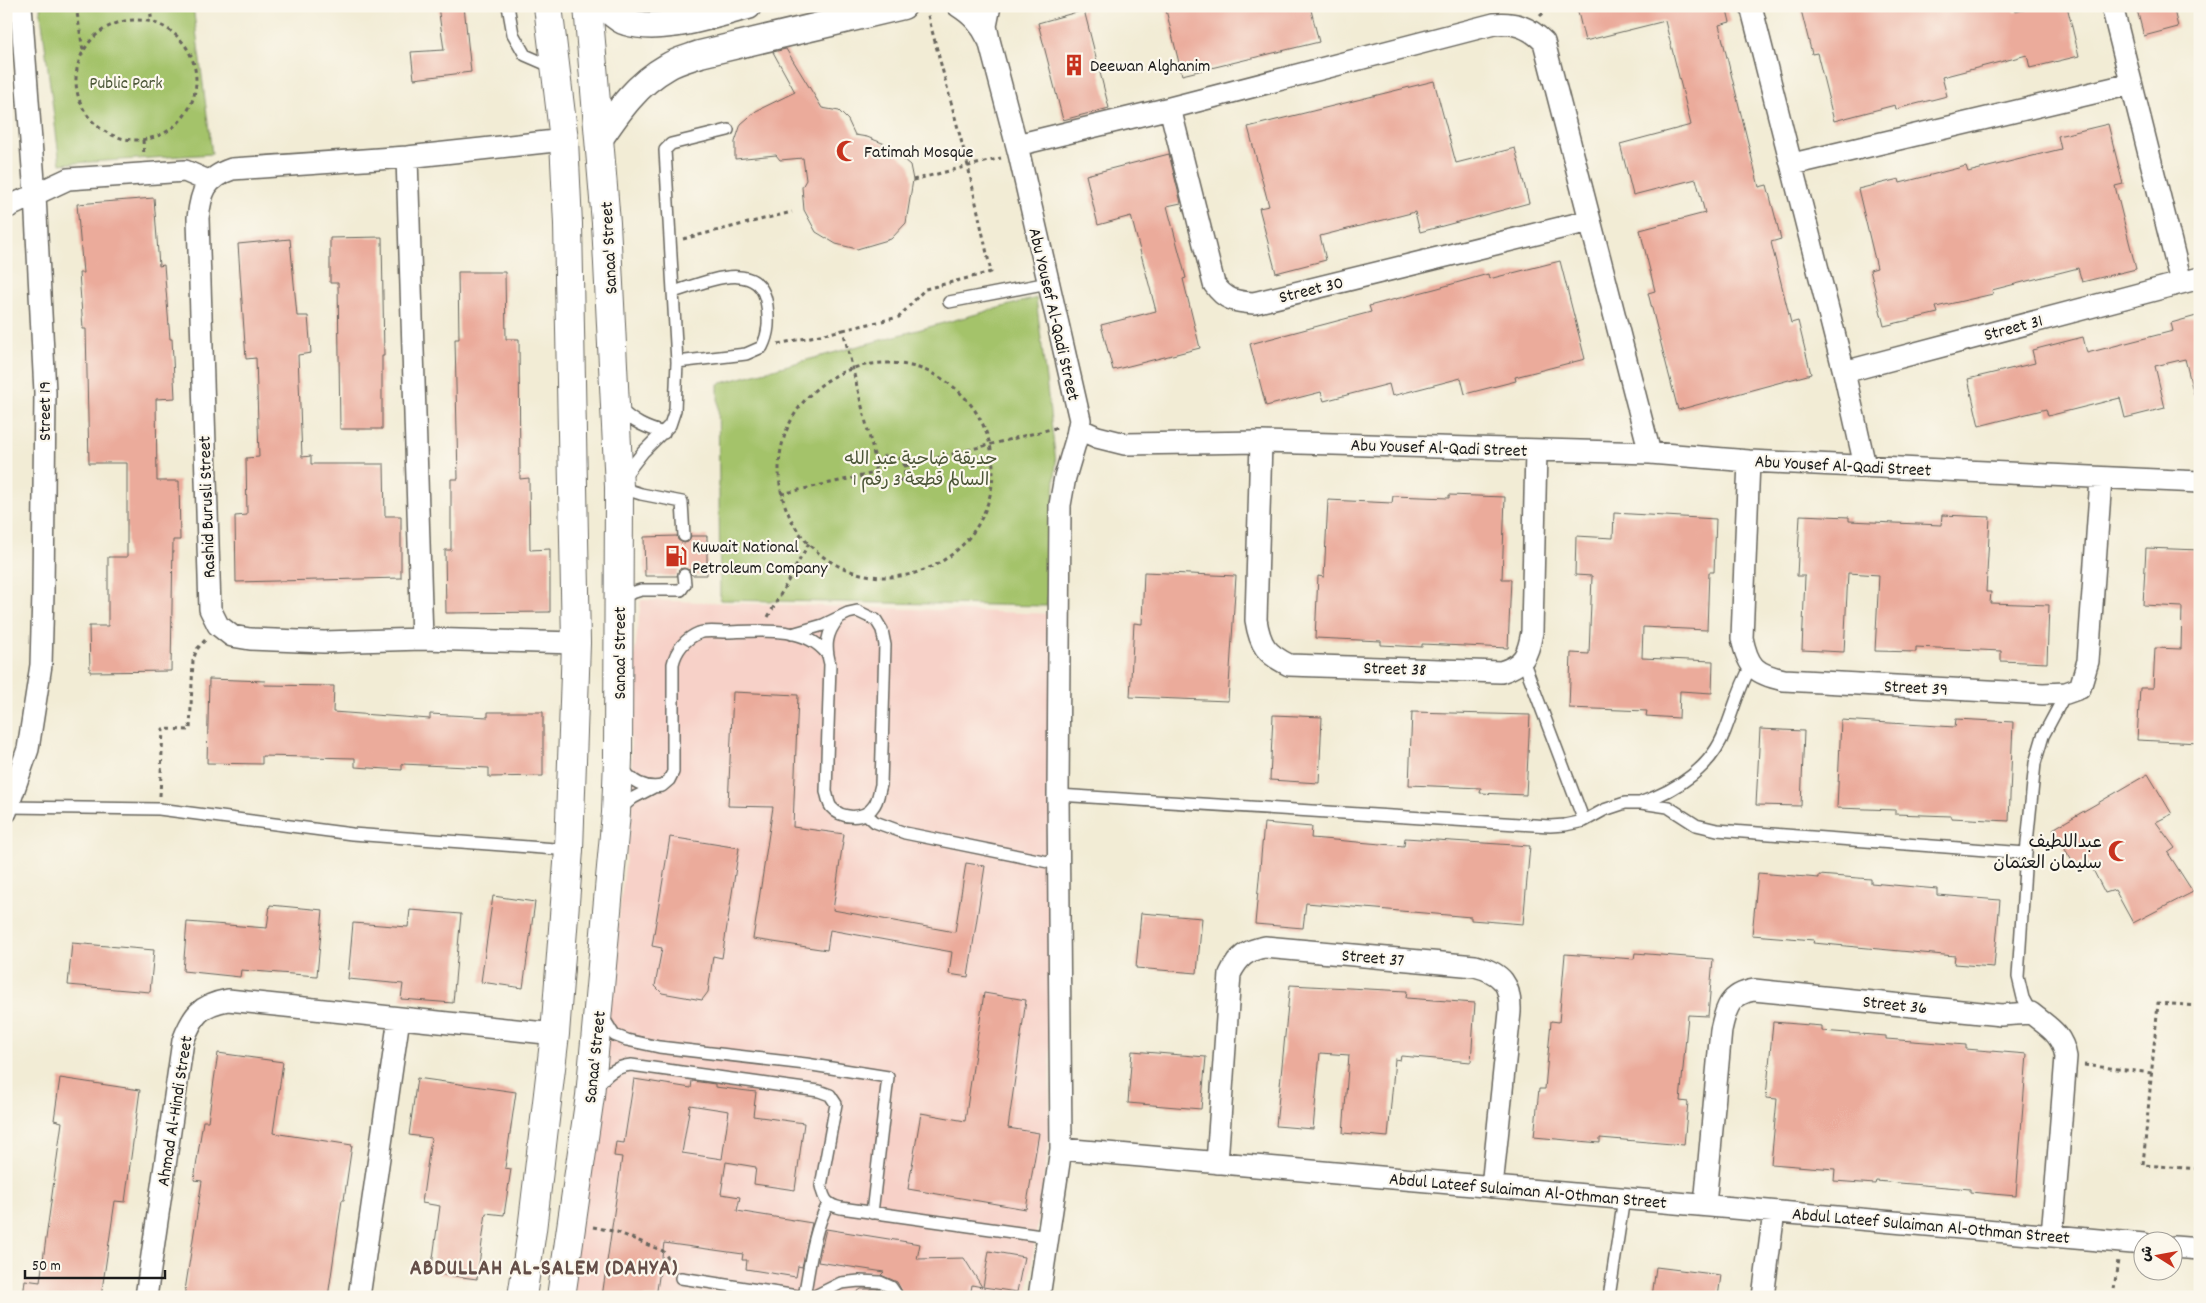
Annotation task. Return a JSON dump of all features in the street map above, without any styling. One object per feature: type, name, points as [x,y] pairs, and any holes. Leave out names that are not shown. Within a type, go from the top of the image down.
[{"type":"main road","points":[[522,1294],[532,1230],[554,1034],[569,850],[576,643],[568,224],[564,140],[548,6]]},
{"type":"main road","name":"Sanaa' Street","points":[[560,1297],[572,1228],[600,1009],[616,814],[618,758],[619,485],[616,406],[600,138],[588,6]]},
{"type":"main road","points":[[568,224],[572,232],[579,238],[588,240],[596,238],[603,232],[606,224]]},
{"type":"main road","points":[[570,302],[573,288],[582,279],[594,276],[605,282],[610,294]]},
{"type":"main road","points":[[532,1230],[538,1238],[553,1245],[559,1244],[572,1228]]},
{"type":"main road","points":[[522,1294],[528,1284],[536,1280],[545,1280],[552,1284],[560,1297]]},
{"type":"street","name":"Street 19","points":[[7,808],[28,748],[41,665],[45,392],[35,195],[21,6]]},
{"type":"street","points":[[604,6],[624,22],[647,25],[693,20],[748,6]]},
{"type":"street","points":[[600,138],[618,111],[638,87],[667,66],[700,54],[903,6]]},
{"type":"street","name":"Abu Yousef Al-Qadi Street","points":[[958,6],[970,14],[981,26],[989,40]]},
{"type":"street","name":"Abu Yousef Al-Qadi Street","points":[[990,6],[986,26],[1018,149],[1080,420],[1079,429],[1125,444],[1261,442],[1650,453],[1749,461],[2101,479],[2200,482]]},
{"type":"street","points":[[1752,6],[1793,164],[1865,466]]},
{"type":"street","name":"Street 31","points":[[1844,372],[2190,280],[2131,84],[2112,6]]},
{"type":"street","points":[[693,20],[687,24],[680,36],[681,44],[692,54],[700,54]]},
{"type":"street","points":[[1018,149],[1494,24],[1518,25],[1532,31],[1544,42],[1650,453]]},
{"type":"street","points":[[1793,164],[2131,84]]},
{"type":"street","name":"Street 30","points":[[1170,108],[1214,284],[1220,293],[1228,299],[1240,303],[1254,304],[1590,221]]},
{"type":"street","points":[[6,208],[68,179],[185,171],[208,182],[220,173],[232,169],[408,157],[564,140]]},
{"type":"street","points":[[408,157],[422,639]]},
{"type":"street","name":"Rashid Burusli Street","points":[[208,182],[200,199],[198,218],[210,609],[218,625]]},
{"type":"street","points":[[1039,1297],[1062,1149],[1058,864],[1060,505],[1065,477],[1079,429]]},
{"type":"street","name":"Street 38","points":[[1261,442],[1256,620],[1258,636],[1265,649],[1274,658],[1289,665],[1501,672],[1515,668],[1523,660]]},
{"type":"street","points":[[1523,660],[1529,648],[1532,632],[1536,450]]},
{"type":"street","points":[[1749,461],[1742,638],[1745,654],[1751,666]]},
{"type":"street","points":[[2066,693],[2080,688],[2088,661],[2101,479]]},
{"type":"street","points":[[218,625],[232,636],[250,639],[324,642],[422,639],[576,643]]},
{"type":"street","name":"Street 39","points":[[1751,666],[1759,673],[1784,680],[2042,694],[2066,693]]},
{"type":"street","name":"Street 37","points":[[1217,1163],[1230,974],[1236,962],[1245,953],[1265,947],[1475,966],[1490,970],[1501,978],[1508,987],[1510,1012],[1492,1187]]},
{"type":"street","name":"Street 36","points":[[1705,1206],[1721,1030],[1725,1012],[1733,999],[1741,992],[1754,990],[2001,1015],[2031,1013]]},
{"type":"street","name":"Ahmad Al-Hindi Street","points":[[146,1297],[183,1041],[189,1024],[198,1012],[212,1003],[228,1000],[554,1034]]},
{"type":"street","points":[[2031,1013],[2055,1032],[2063,1043],[2066,1064],[2052,1236]]},
{"type":"street","points":[[359,1297],[399,1018]]},
{"type":"street","name":"Abdul Lateef Sulaiman Al-Othman Street","points":[[1062,1149],[2134,1243]]},
{"type":"street","points":[[1763,1297],[1774,1212]]},
{"type":"street","points":[[2184,1248],[2200,1249]]},
{"type":"lane","points":[[508,6],[513,34],[525,55],[557,69]]},
{"type":"lane","points":[[684,536],[682,502],[641,494],[619,485],[643,452],[670,425],[675,410],[677,362],[665,150],[671,144],[728,130]]},
{"type":"lane","points":[[673,292],[720,279],[738,276],[749,277],[758,282],[766,296],[768,315],[769,335],[762,347],[746,354],[677,362]]},
{"type":"lane","points":[[948,302],[1048,283]]},
{"type":"lane","points":[[616,406],[629,418],[646,428],[664,433]]},
{"type":"lane","points":[[619,597],[640,590],[681,590],[684,584],[684,576]]},
{"type":"lane","points":[[792,634],[817,628],[848,613],[858,611],[868,614],[876,620],[882,630],[885,645],[880,785],[874,806],[866,814],[855,817],[835,811],[830,805],[826,792],[830,664],[827,654],[828,636],[838,619]]},
{"type":"lane","points":[[618,758],[626,773],[633,780],[644,786],[662,786],[669,780],[673,772],[673,664],[675,654],[684,643],[700,632],[760,631],[792,634],[820,645],[827,654]]},
{"type":"lane","points":[[1523,660],[1584,821]]},
{"type":"lane","points":[[1641,802],[1675,788],[1710,756],[1725,732],[1736,697],[1751,666]]},
{"type":"lane","points":[[2031,1013],[2023,998],[2018,977],[2026,853],[2036,756],[2043,736],[2066,693]]},
{"type":"lane","points":[[616,814],[633,798],[654,787]]},
{"type":"lane","points":[[1058,795],[1550,826],[1565,826],[1584,821],[1604,810],[1625,803],[1641,802],[1668,807],[1696,825],[1717,830],[2026,853]]},
{"type":"lane","points":[[7,808],[159,809],[352,834],[569,850]]},
{"type":"lane","points":[[866,814],[875,822],[905,833],[1058,864]]},
{"type":"lane","points":[[600,1009],[606,1024],[614,1035],[627,1040],[659,1047],[806,1064],[888,1077],[872,1212]]},
{"type":"lane","points":[[590,1096],[611,1072],[619,1067],[631,1066],[819,1091],[830,1095],[836,1104],[821,1186],[824,1199],[828,1204],[841,1208],[1048,1237]]},
{"type":"lane","points":[[1609,1297],[1624,1198]]},
{"type":"lane","points":[[804,1296],[816,1237],[821,1218],[828,1204]]},
{"type":"lane","points":[[682,1278],[813,1297],[841,1283],[860,1281],[880,1282],[891,1287],[898,1297]]},
{"type":"path","points":[[76,6],[83,52]]},
{"type":"path","points":[[149,6],[152,21]]},
{"type":"path","points":[[762,347],[899,317],[925,289],[991,272],[968,166],[926,6]]},
{"type":"path","points":[[128,20],[152,21],[173,32],[188,49],[196,72],[194,96],[183,117],[166,132],[143,140],[120,138],[99,128],[83,110],[76,87],[78,64],[88,42],[106,27],[128,20]]},
{"type":"path","points":[[914,180],[968,166],[1018,149]]},
{"type":"path","points":[[670,242],[792,212]]},
{"type":"path","points":[[843,330],[876,464],[875,473],[880,481],[888,485],[898,483],[904,476],[905,466],[900,458],[892,454],[882,456],[876,464]]},
{"type":"path","points":[[881,362],[918,366],[952,383],[977,411],[992,445],[993,483],[982,519],[960,549],[928,570],[892,578],[854,574],[821,556],[796,529],[781,494],[779,456],[790,420],[813,390],[844,370],[852,368],[881,362]]},
{"type":"path","points":[[905,466],[1072,424],[1079,429]]},
{"type":"path","points":[[781,494],[875,473]]},
{"type":"path","points":[[760,631],[809,543]]},
{"type":"path","points":[[159,809],[163,730],[190,730],[193,660],[197,649],[218,625]]},
{"type":"path","points":[[2200,1006],[2158,1003],[2143,1165],[2200,1169]]},
{"type":"path","points":[[2066,1064],[2152,1073]]},
{"type":"path","points":[[572,1228],[617,1232],[663,1251],[682,1278]]},
{"type":"path","points":[[2113,1297],[2121,1242]]},
{"type":"shaded area","points":[[641,600],[1056,614],[1049,1142],[1027,1297],[565,1297],[606,1024],[633,798],[629,702]]},
{"type":"green space","name":"Public Park","points":[[40,6],[193,6],[212,154],[60,164]]},
{"type":"green space","name":"حديقة ضاحية عبد الله السالم قطعة 3 رقم 1","points":[[1036,298],[1056,462],[1047,606],[720,600],[718,384]]},
{"type":"building","points":[[438,6],[464,6],[471,72],[414,79],[411,52],[444,50]]},
{"type":"building","points":[[1165,6],[1310,6],[1319,42],[1182,75]]},
{"type":"building","points":[[1585,6],[1726,6],[1730,22],[1719,25],[1759,187],[1767,185],[1781,239],[1771,242],[1791,323],[1798,321],[1811,374],[1678,410],[1648,293],[1655,291],[1640,230],[1705,213],[1696,179],[1633,195],[1620,144],[1691,125],[1665,21],[1585,41],[1577,8]]},
{"type":"building","points":[[1800,6],[2014,6],[2015,12],[2039,6],[2067,6],[2079,56],[2030,68],[2027,55],[1942,77],[1947,96],[1896,109],[1895,105],[1834,121],[1817,53],[1812,54]]},
{"type":"building","points":[[2136,6],[2173,6],[2178,27],[2144,36]]},
{"type":"building","name":"Deewan Alghanim","points":[[1084,10],[1109,108],[1063,120],[1038,23]]},
{"type":"building","name":"Fatimah Mosque","points":[[786,49],[822,108],[839,111],[848,120],[855,135],[867,137],[885,144],[910,165],[913,180],[906,223],[891,239],[857,249],[836,244],[816,232],[804,210],[802,187],[806,180],[803,158],[780,160],[776,155],[735,159],[735,142],[741,124],[756,111],[795,92],[773,52]]},
{"type":"building","points":[[1434,81],[1456,163],[1515,148],[1529,203],[1420,232],[1415,212],[1320,236],[1326,260],[1276,273],[1259,208],[1269,206],[1248,127]]},
{"type":"building","points":[[2108,124],[2123,184],[2115,186],[2136,269],[2082,282],[2078,268],[1992,290],[1993,294],[1936,307],[1938,313],[1884,326],[1870,270],[1877,268],[1858,189],[1899,179],[1900,183],[1966,166],[1968,172],[2061,149],[2058,136]]},
{"type":"building","points":[[1169,154],[1181,203],[1167,206],[1186,278],[1183,279],[1200,348],[1113,370],[1101,325],[1156,311],[1131,216],[1098,225],[1086,175]]},
{"type":"building","points":[[154,198],[159,266],[164,265],[170,339],[172,339],[175,398],[156,399],[157,481],[179,481],[180,540],[173,540],[171,671],[90,672],[89,626],[108,626],[108,557],[127,557],[127,463],[89,463],[86,329],[83,329],[79,273],[83,273],[77,204]]},
{"type":"building","points":[[382,237],[384,356],[382,356],[382,429],[340,429],[338,283],[330,283],[330,238]]},
{"type":"building","points":[[290,239],[297,316],[308,316],[311,353],[298,355],[302,457],[311,456],[311,464],[384,464],[385,516],[401,516],[401,578],[236,582],[235,516],[247,515],[246,458],[259,457],[256,358],[246,359],[238,244]]},
{"type":"building","points":[[1560,261],[1585,359],[1515,377],[1516,381],[1465,394],[1461,378],[1392,396],[1389,384],[1324,401],[1321,392],[1266,406],[1250,344],[1371,312],[1369,306],[1488,274],[1489,279]]},
{"type":"building","points":[[458,272],[505,272],[506,339],[519,339],[520,479],[529,478],[530,550],[550,549],[550,612],[446,613],[445,550],[451,550],[451,479],[458,479],[455,339],[459,339]]},
{"type":"building","points":[[2200,315],[2200,394],[2194,395],[2185,359],[2155,366],[2165,408],[2125,418],[2120,398],[2048,416],[2046,409],[1979,426],[1968,379],[2035,363],[2032,350],[2083,337],[2087,353],[2173,331],[2171,323]]},
{"type":"building","points":[[1449,495],[1505,497],[1502,579],[1511,579],[1508,648],[1422,644],[1422,647],[1381,645],[1381,641],[1315,638],[1318,576],[1324,577],[1328,500],[1392,503],[1393,496],[1449,498]]},
{"type":"building","points":[[1614,513],[1716,519],[1714,572],[1709,572],[1707,630],[1643,627],[1642,658],[1713,661],[1712,693],[1680,691],[1679,718],[1646,716],[1647,711],[1569,708],[1571,653],[1589,654],[1592,576],[1575,575],[1576,536],[1613,538]]},
{"type":"building","points":[[1800,515],[1849,517],[1849,521],[1941,525],[1942,515],[1990,517],[1986,592],[1991,592],[1990,603],[2049,605],[2047,663],[2001,661],[2001,651],[1916,647],[1916,652],[1875,651],[1879,575],[1848,573],[1844,652],[1802,650],[1805,576],[1797,576]]},
{"type":"building","name":"Kuwait National Petroleum Company","points":[[677,536],[678,540],[684,543],[688,542],[691,536],[707,536],[707,575],[692,575],[690,570],[684,568],[679,569],[677,576],[645,576],[644,537]]},
{"type":"building","points":[[2146,548],[2200,550],[2200,743],[2137,740],[2140,688],[2153,688],[2155,648],[2181,649],[2182,607],[2143,605]]},
{"type":"building","points":[[1144,572],[1236,576],[1228,701],[1130,697],[1134,623],[1142,624]]},
{"type":"building","points":[[209,679],[265,681],[264,685],[334,686],[333,712],[430,719],[430,714],[488,717],[488,712],[543,712],[543,776],[489,777],[489,768],[402,764],[402,770],[355,767],[355,758],[262,756],[262,764],[207,763]]},
{"type":"building","points":[[733,692],[798,695],[793,827],[844,834],[833,910],[955,932],[966,863],[985,866],[968,977],[949,974],[952,952],[830,930],[827,950],[753,939],[773,807],[728,806]]},
{"type":"building","points":[[1412,712],[1530,715],[1526,795],[1480,793],[1481,788],[1409,785]]},
{"type":"building","points":[[1273,715],[1322,717],[1319,783],[1270,780]]},
{"type":"building","points":[[1956,719],[2013,722],[2009,821],[1895,814],[1895,810],[1837,808],[1841,720],[1955,727]]},
{"type":"building","points":[[1760,729],[1804,731],[1801,806],[1756,805]]},
{"type":"building","name":"عبداللطيف سليمان العثمان","points":[[2148,774],[2172,814],[2156,822],[2175,848],[2168,853],[2193,892],[2133,923],[2115,890],[2105,893],[2088,860],[2075,866],[2053,829]]},
{"type":"building","points":[[1264,823],[1312,827],[1311,838],[1404,846],[1405,838],[1530,846],[1523,924],[1471,920],[1471,917],[1306,903],[1303,928],[1255,924]]},
{"type":"building","points":[[670,837],[739,848],[722,958],[713,956],[708,992],[702,1000],[662,993],[655,986],[662,948],[652,946]]},
{"type":"building","points":[[1758,873],[1819,878],[1819,875],[1871,879],[1871,883],[1937,889],[1937,895],[2000,900],[1994,967],[1954,964],[1955,956],[1813,943],[1814,940],[1752,935]]},
{"type":"building","points":[[493,896],[535,902],[523,988],[481,982]]},
{"type":"building","points":[[270,905],[323,910],[317,976],[241,970],[240,977],[183,971],[187,922],[267,928]]},
{"type":"building","points":[[410,910],[461,914],[453,1003],[401,999],[403,984],[348,979],[353,923],[408,927]]},
{"type":"building","points":[[1141,913],[1202,918],[1197,973],[1136,968]]},
{"type":"building","points":[[72,943],[154,950],[150,992],[68,985]]},
{"type":"building","points":[[1635,953],[1713,959],[1708,1016],[1688,1015],[1680,1101],[1688,1102],[1684,1145],[1600,1138],[1600,1143],[1534,1137],[1539,1089],[1545,1089],[1551,1021],[1559,1022],[1565,954],[1634,959]]},
{"type":"building","points":[[1290,985],[1407,991],[1406,998],[1475,1003],[1471,1062],[1401,1056],[1400,1060],[1395,1059],[1388,1137],[1343,1133],[1349,1055],[1320,1053],[1313,1129],[1276,1126]]},
{"type":"building","points":[[984,993],[1026,1000],[1008,1128],[1039,1133],[1026,1209],[908,1189],[921,1113],[965,1121]]},
{"type":"building","points":[[1773,1022],[1822,1026],[1822,1031],[1886,1036],[1886,1039],[1966,1045],[1966,1049],[2027,1054],[2016,1196],[1970,1192],[1970,1189],[1876,1181],[1875,1184],[1834,1181],[1835,1169],[1771,1164],[1777,1099],[1766,1098]]},
{"type":"building","points":[[1132,1051],[1206,1057],[1201,1109],[1128,1103]]},
{"type":"building","points":[[218,1053],[283,1062],[273,1133],[352,1145],[328,1297],[184,1297],[202,1181],[194,1180],[203,1121],[208,1121]]},
{"type":"building","points":[[60,1078],[140,1090],[125,1202],[115,1201],[101,1297],[23,1297],[25,1280],[40,1282],[62,1122],[54,1120]]},
{"type":"building","points":[[417,1078],[516,1092],[505,1168],[511,1169],[504,1215],[486,1213],[477,1279],[431,1273],[440,1206],[422,1203],[431,1138],[409,1135]]},
{"type":"building","points":[[634,1079],[691,1088],[692,1081],[715,1084],[715,1087],[756,1092],[753,1116],[804,1123],[795,1190],[754,1184],[756,1167],[726,1162],[721,1194],[740,1197],[737,1211],[812,1223],[802,1267],[798,1266],[796,1277],[746,1269],[747,1260],[742,1260],[743,1254],[664,1243],[656,1297],[602,1297],[622,1157],[614,1156],[616,1142],[624,1143]],"holes":[[[690,1105],[729,1111],[722,1159],[682,1153]]]},
{"type":"building","points":[[826,1229],[920,1244],[917,1259],[964,1258],[982,1287],[972,1285],[970,1297],[948,1297],[942,1293],[937,1297],[905,1297],[897,1282],[881,1275],[884,1272],[818,1262]]},
{"type":"building","points":[[989,1251],[1024,1257],[1017,1292],[983,1287]]},
{"type":"building","points":[[1656,1267],[1721,1275],[1718,1297],[1652,1297]]},
{"type":"building","points":[[861,1289],[878,1289],[889,1297],[850,1297]]},
{"type":"place","name":"Deewan Alghanim","points":[[1074,65]]},
{"type":"place","name":"Fatimah Mosque","points":[[847,151]]},
{"type":"place","name":"Kuwait National Petroleum Company","points":[[676,556]]},
{"type":"place","name":"عبداللطيف سليمان العثمان","points":[[2119,851]]},
{"type":"district","name":"ABDULLAH AL-SALEM (DAHYA)","points":[[544,1266]]}]
